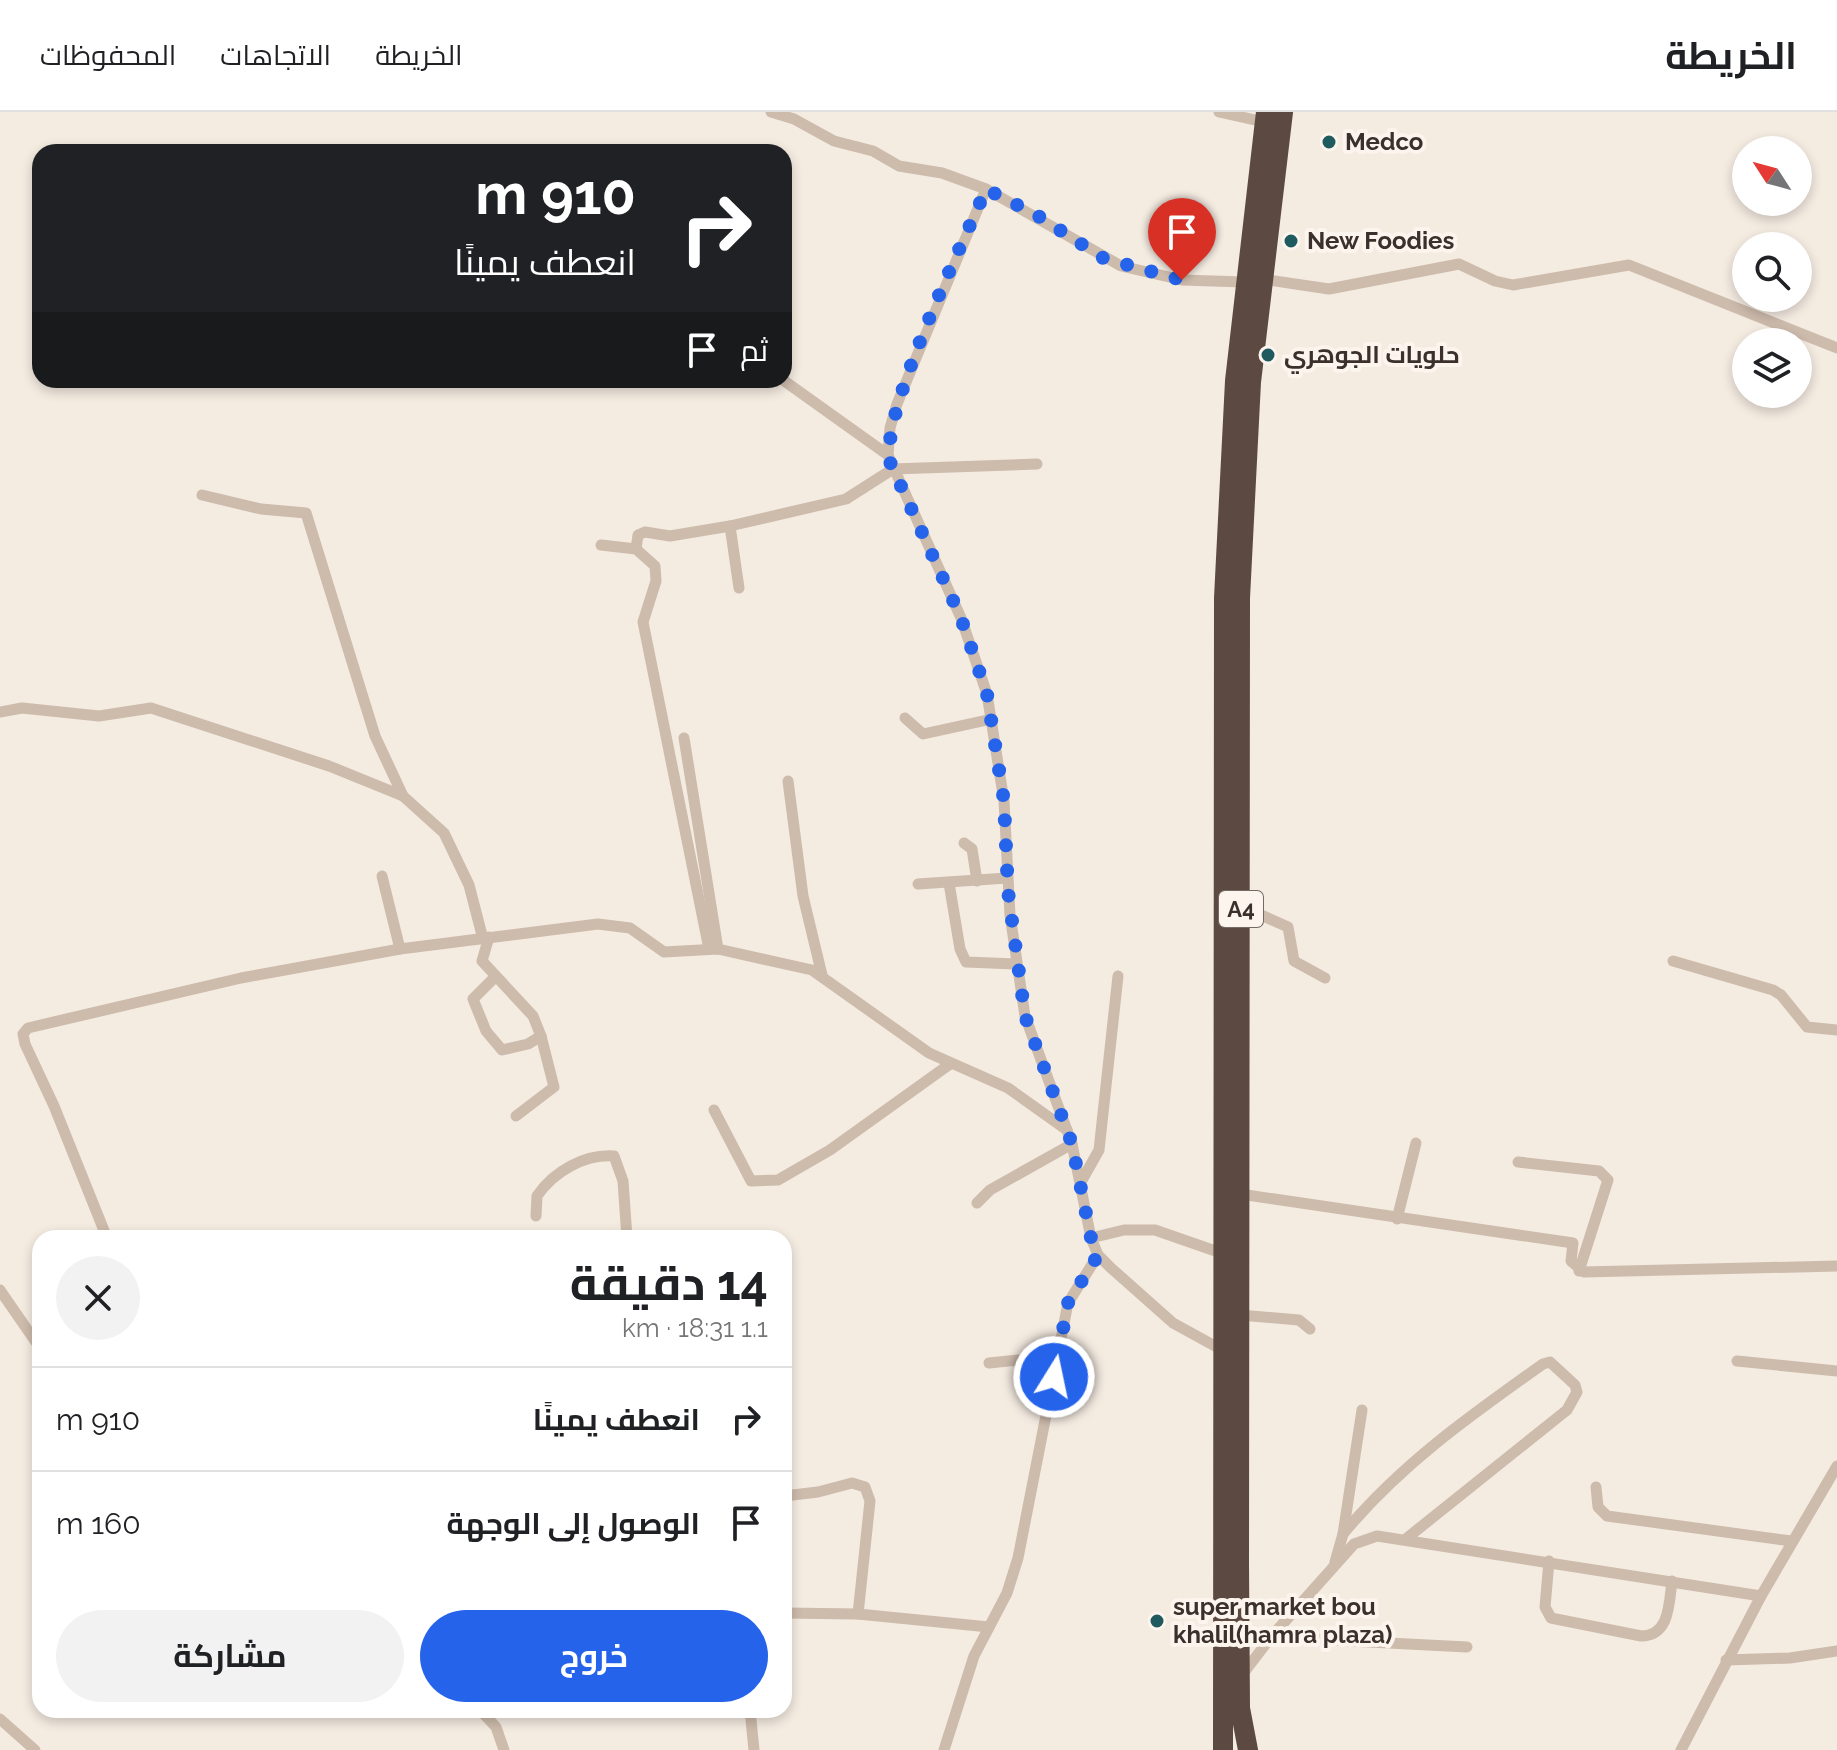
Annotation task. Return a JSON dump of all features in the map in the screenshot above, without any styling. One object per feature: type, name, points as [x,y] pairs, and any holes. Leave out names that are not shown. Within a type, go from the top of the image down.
[{"type":"highway","name":"A4","points":[[1223,1750],[1224,598],[1230,460],[1260,226],[1283,112]]},
{"type":"highway","name":"A4","points":[[1260,226],[1265,117]]},
{"type":"highway","name":"A4","points":[[1248,1750],[1240,1708],[1241,568],[1253,281]]},
{"type":"street","points":[[771,112],[794,119],[834,141],[873,151],[899,166],[942,173],[986,189],[1121,266],[1182,280],[1253,281],[1329,289],[1459,264],[1495,281],[1513,285],[1629,265],[1837,348]]},
{"type":"street","points":[[1219,112],[1265,117]]},
{"type":"street","points":[[986,189],[897,404],[890,428],[888,455],[961,618],[992,719],[1004,801],[1007,878],[1016,964],[1025,1016],[1072,1144],[1091,1238],[1098,1255],[1173,1323],[1225,1352]]},
{"type":"street","points":[[792,386],[888,455]]},
{"type":"street","points":[[636,549],[638,535],[645,532],[670,536],[730,526],[846,499],[893,469],[1037,464]]},
{"type":"street","points":[[202,495],[261,509],[306,513],[375,736],[403,796]]},
{"type":"street","points":[[730,526],[739,588]]},
{"type":"street","points":[[601,545],[636,549],[655,566],[656,581],[643,622],[714,949]]},
{"type":"street","points":[[0,712],[22,708],[99,716],[151,708],[329,766],[403,796],[444,833],[469,885],[486,938],[482,961],[533,1016],[541,1036],[554,1087],[516,1116]]},
{"type":"street","points":[[905,718],[923,734],[992,719]]},
{"type":"street","points":[[684,738],[714,949]]},
{"type":"street","points":[[788,781],[803,896],[822,975]]},
{"type":"street","points":[[964,843],[972,849],[977,881]]},
{"type":"street","points":[[382,876],[400,949]]},
{"type":"street","points":[[918,884],[1007,878]]},
{"type":"street","points":[[949,883],[960,949],[966,962],[1016,964]]},
{"type":"street","points":[[1241,906],[1288,927],[1294,961],[1325,978]]},
{"type":"street","points":[[104,1230],[54,1106],[25,1044],[25,1030],[36,1024],[241,978],[400,949],[614,924],[630,928],[664,952],[714,949],[791,963],[822,975],[920,1047],[950,1064],[1008,1088],[1067,1130]]},
{"type":"street","points":[[1673,961],[1773,990],[1781,995],[1807,1027],[1837,1030]]},
{"type":"street","points":[[496,976],[473,999],[486,1031],[502,1050],[528,1044],[541,1036]]},
{"type":"street","points":[[1081,1182],[1099,1150],[1118,976]]},
{"type":"street","points":[[714,1110],[751,1181],[778,1180],[830,1150],[950,1064]]},
{"type":"street","points":[[1397,1219],[1416,1143]]},
{"type":"street","points":[[977,1203],[990,1190],[1072,1144]]},
{"type":"street","points":[[536,1216],[537,1196],[560,1174],[584,1158],[614,1156],[623,1181],[626,1230]]},
{"type":"street","points":[[1518,1162],[1599,1171],[1608,1180],[1579,1271]]},
{"type":"street","points":[[1240,1194],[1573,1243],[1571,1261],[1579,1271]]},
{"type":"street","points":[[1091,1238],[1124,1230],[1155,1230],[1224,1254]]},
{"type":"street","points":[[944,1750],[970,1668],[1007,1593],[1018,1558],[1068,1303],[1098,1255]]},
{"type":"street","points":[[1579,1271],[1837,1266]]},
{"type":"street","points":[[0,1290],[32,1336]]},
{"type":"street","points":[[1240,1315],[1299,1320],[1310,1329]]},
{"type":"street","points":[[989,1363],[1057,1356]]},
{"type":"street","points":[[1737,1361],[1837,1371]]},
{"type":"street","points":[[1343,1534],[1377,1494],[1413,1462],[1543,1364],[1550,1362],[1575,1385],[1577,1392],[1567,1410],[1407,1538]]},
{"type":"street","points":[[1333,1566],[1343,1534],[1362,1410]]},
{"type":"street","points":[[1681,1750],[1791,1541],[1837,1466]]},
{"type":"street","points":[[792,1495],[852,1483],[865,1487],[870,1501],[858,1614]]},
{"type":"street","points":[[1596,1487],[1598,1507],[1607,1516],[1791,1541]]},
{"type":"street","points":[[1240,1679],[1271,1637],[1333,1566],[1354,1544],[1368,1538],[1407,1538],[1761,1596]]},
{"type":"street","points":[[1549,1561],[1545,1607],[1551,1618],[1641,1636],[1653,1634],[1665,1622],[1672,1581]]},
{"type":"street","points":[[792,1613],[858,1614],[989,1627]]},
{"type":"street","points":[[1271,1637],[1467,1647]]},
{"type":"street","points":[[1726,1660],[1790,1658],[1837,1651]]},
{"type":"street","points":[[488,1718],[496,1727],[504,1750]]},
{"type":"street","points":[[751,1718],[754,1750]]},
{"type":"street","points":[[0,1719],[35,1750]]},
{"type":"place","name":"Medco","points":[[1329,142]]},
{"type":"place","name":"New Foodies","points":[[1291,241]]},
{"type":"place","name":"حلويات الجوهري","points":[[1268,355]]},
{"type":"place","name":"super market bou khalil(hamra plaza)","points":[[1157,1621]]},
{"type":"route","points":[[1054,1377],[1068,1303],[1075,1287],[1098,1255],[1087,1222],[1072,1144],[1025,1016],[1008,891],[1004,801],[987,694],[961,618],[890,462],[888,437],[905,384],[986,189],[1035,214],[1103,258],[1121,266],[1182,280]]}]
